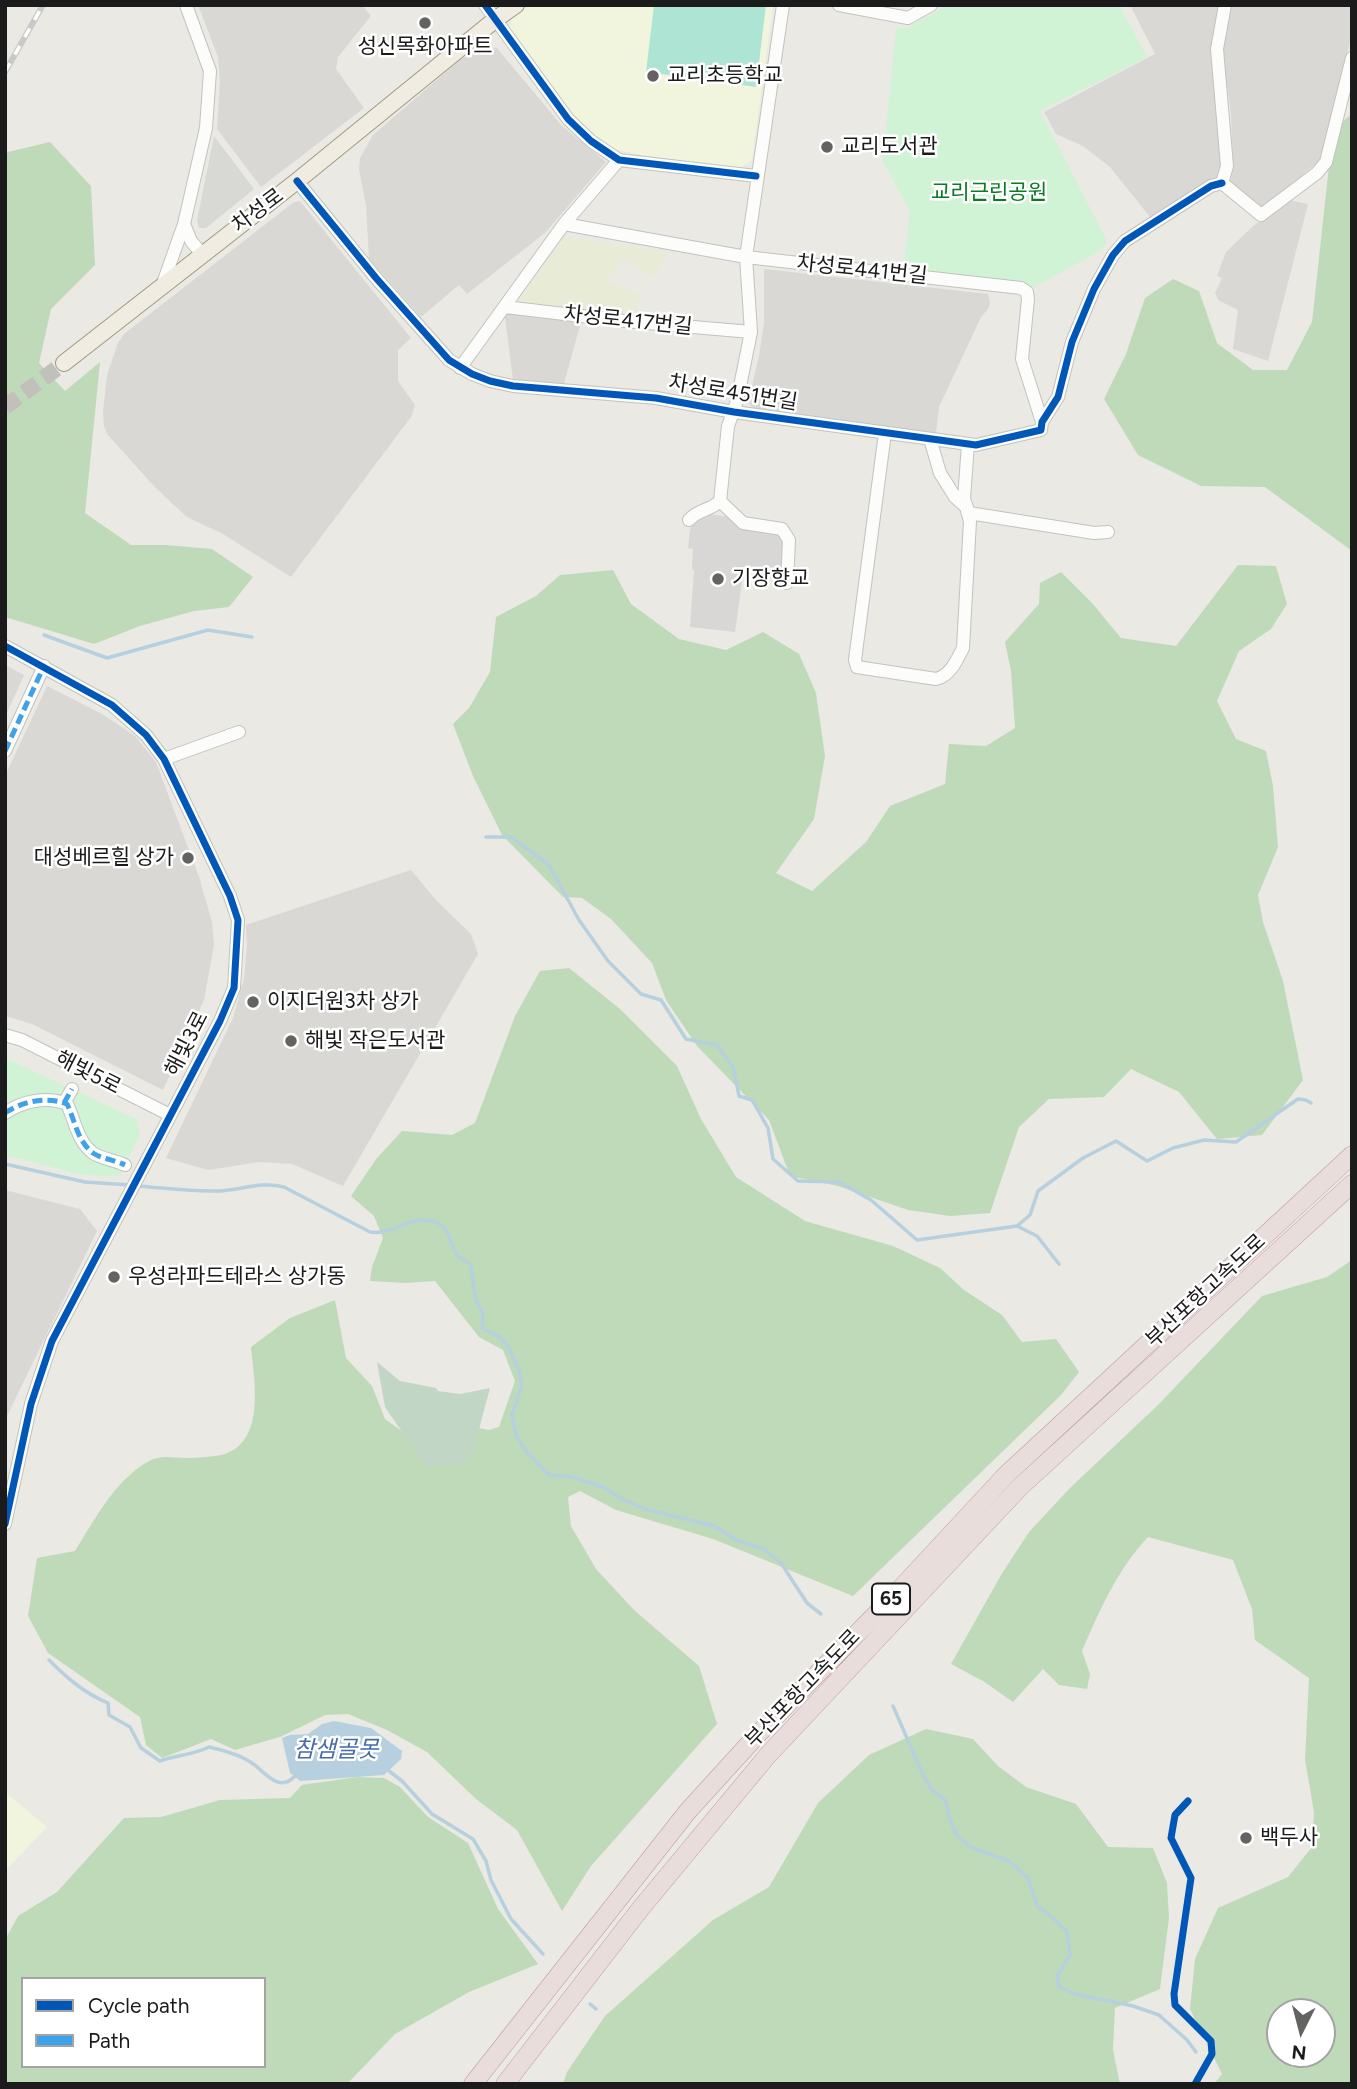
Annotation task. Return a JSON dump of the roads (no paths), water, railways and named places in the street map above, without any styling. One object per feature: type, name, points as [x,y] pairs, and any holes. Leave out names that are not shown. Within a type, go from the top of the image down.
[{"type":"highway","name":"부산포항고속도로","points":[[473,2084],[688,1811],[759,1733],[889,1601],[1007,1474],[1352,1155]]},
{"type":"highway","name":"부산포항고속도로","points":[[505,2084],[641,1908],[768,1755],[1021,1486],[1352,1184]]},
{"type":"main road","name":"차성로","points":[[64,363],[516,5]]},
{"type":"street","points":[[162,288],[184,223],[206,128],[210,71],[186,5]]},
{"type":"street","points":[[485,5],[568,119],[591,141],[619,160],[756,176]]},
{"type":"street","points":[[690,520],[700,510],[713,508],[720,501],[728,426],[734,412],[751,332],[746,257],[783,5]]},
{"type":"street","points":[[839,5],[908,18],[931,5]]},
{"type":"street","points":[[1222,183],[1227,166],[1217,49],[1225,5]]},
{"type":"street","points":[[1222,183],[1261,215],[1317,173],[1326,162],[1352,58]]},
{"type":"street","points":[[460,368],[564,224],[619,160]]},
{"type":"street","name":"차성로451번길","points":[[297,181],[376,278],[449,360],[460,368],[490,381],[513,386],[656,398],[734,412],[968,444],[985,444],[1041,430],[1042,422]]},
{"type":"street","points":[[1042,422],[1058,397],[1072,342],[1094,289],[1113,255],[1125,241],[1211,186],[1222,183]]},
{"type":"street","points":[[184,223],[191,241],[202,254]]},
{"type":"street","name":"차성로441번길","points":[[564,224],[746,257],[1021,288],[1027,292],[1028,299],[1022,359],[1042,422]]},
{"type":"street","name":"차성로417번길","points":[[505,307],[751,332]]},
{"type":"street","points":[[885,433],[855,660],[857,667],[936,679],[942,677],[956,663],[963,648],[970,546],[970,521],[966,507],[968,444]]},
{"type":"street","points":[[930,439],[940,473],[969,513],[1094,533],[1108,532]]},
{"type":"street","points":[[720,501],[743,523],[782,529],[789,540],[788,583]]},
{"type":"street","name":"해빛3로","points":[[5,646],[112,705],[146,735],[164,759],[230,896],[238,920],[234,988],[215,1032],[52,1340],[31,1404],[5,1524]]},
{"type":"street","points":[[5,751],[44,666]]},
{"type":"street","points":[[164,759],[239,732]]},
{"type":"street","name":"해빛5로","points":[[5,1035],[22,1040],[170,1115]]},
{"type":"street","points":[[64,1103],[72,1089]]},
{"type":"street","points":[[5,1113],[20,1104],[34,1101],[64,1103]]},
{"type":"street","points":[[64,1103],[72,1114],[74,1125],[86,1146],[94,1154],[125,1165]]},
{"type":"water","name":"참샘골못","points":[[334,1721],[371,1728],[402,1751],[401,1759],[384,1775],[300,1781],[290,1773],[282,1738],[308,1734],[322,1724]]},
{"type":"waterway","points":[[44,635],[107,658],[208,630],[252,637]]},
{"type":"waterway","points":[[486,837],[511,837],[549,865],[579,920],[608,961],[641,994],[661,1000],[686,1039],[717,1045],[733,1067],[739,1096],[752,1100],[768,1128],[773,1159],[798,1181],[839,1182],[871,1200],[917,1240],[1017,1226],[1037,1236],[1059,1264]]},
{"type":"waterway","points":[[1017,1226],[1030,1215],[1038,1191],[1083,1158],[1116,1141],[1147,1161],[1173,1148],[1204,1140],[1236,1142],[1298,1099],[1311,1103]]},
{"type":"waterway","points":[[5,1164],[85,1182],[130,1185]]},
{"type":"waterway","points":[[137,1186],[209,1191],[276,1185],[370,1232],[387,1231],[418,1220],[440,1224],[447,1231],[456,1254],[470,1264],[475,1295],[483,1312],[482,1328],[500,1337],[508,1346],[519,1370],[522,1385],[512,1415],[516,1435],[526,1451],[549,1475],[573,1477],[603,1487],[645,1509],[714,1526],[736,1540],[764,1549],[781,1563],[807,1603],[821,1614]]},
{"type":"waterway","points":[[49,1660],[91,1695],[108,1703],[109,1715],[130,1727],[141,1748],[160,1761],[209,1747],[252,1763],[278,1782],[289,1781],[295,1776]]},
{"type":"waterway","points":[[893,1706],[923,1775],[932,1790],[946,1801],[956,1834],[970,1847],[1009,1861],[1028,1878],[1037,1906],[1067,1932],[1070,1955],[1057,1976],[1059,1987],[1075,1994],[1133,2006],[1159,2015],[1187,2040],[1196,2052]]},
{"type":"waterway","points":[[389,1771],[402,1781],[432,1814],[473,1839],[486,1861],[491,1880],[511,1919],[543,1954]]},
{"type":"waterway","points":[[590,2004],[596,2009]]},
{"type":"tunnel","points":[[5,407],[64,363]]},
{"type":"railway","points":[[5,72],[43,5]]},
{"type":"place","name":"성신목화아파트","points":[[425,23]]},
{"type":"place","name":"교리초등학교","points":[[653,76]]},
{"type":"place","name":"교리도서관","points":[[827,147]]},
{"type":"place","name":"기장향교","points":[[718,579]]},
{"type":"place","name":"대성베르힐 상가","points":[[188,858]]},
{"type":"place","name":"이지더원3차 상가","points":[[253,1002]]},
{"type":"place","name":"해빛 작은도서관","points":[[291,1041]]},
{"type":"place","name":"우성라파드테라스 상가동","points":[[114,1277]]},
{"type":"place","name":"백두사","points":[[1246,1838]]},
{"type":"park label","name":"교리근린공원","points":[[989,193]]}]
